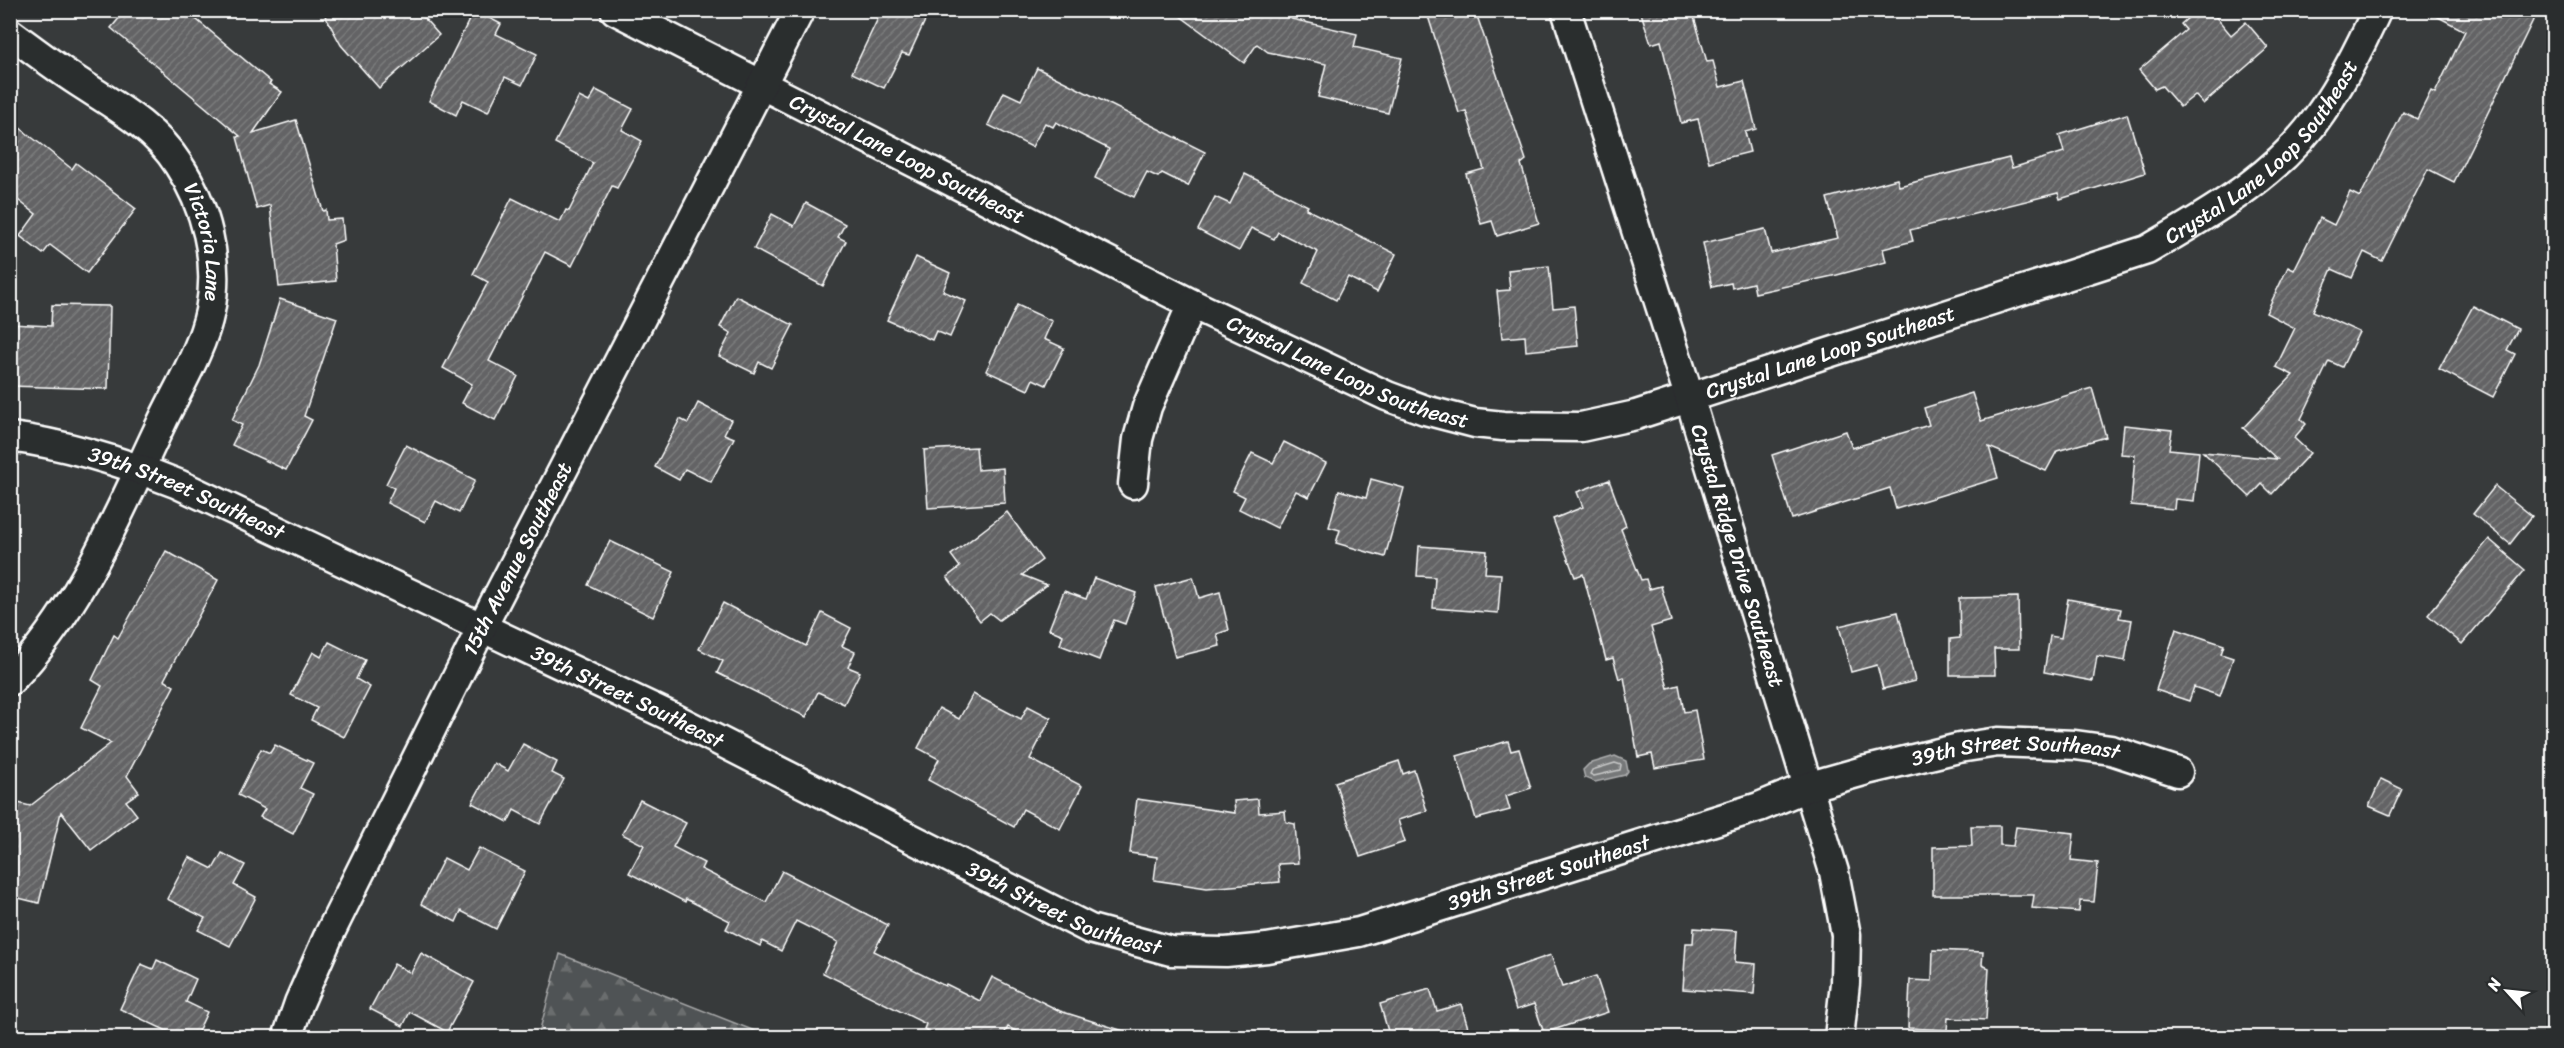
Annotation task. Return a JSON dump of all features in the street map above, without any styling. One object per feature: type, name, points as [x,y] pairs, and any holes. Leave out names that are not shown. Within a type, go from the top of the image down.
[{"type":"street","name":"Crystal Lane Loop Southeast","points":[[615,10],[1191,304],[1387,396],[1425,410],[1475,423],[1503,426],[1581,427],[1636,415],[2147,250],[2221,206],[2290,149],[2322,113],[2363,42],[2377,10]]},
{"type":"street","points":[[762,84],[800,10]]},
{"type":"street","name":"Crystal Ridge Drive Southeast","points":[[1566,10],[1689,396],[1834,872],[1846,935],[1845,983],[1839,1038]]},
{"type":"street","name":"Victoria Lane","points":[[10,33],[75,80],[124,110],[145,128],[177,162],[197,199],[211,244],[213,274],[210,312],[196,351],[94,562],[45,640],[30,661],[10,681]]},
{"type":"street","name":"15th Avenue Southeast","points":[[287,1038],[299,1003],[328,937],[482,627],[762,84]]},
{"type":"street","points":[[1133,484],[1138,439],[1147,407],[1191,304]]},
{"type":"street","name":"39th Street Southeast","points":[[10,437],[140,468],[248,515],[674,718],[1090,929],[1171,951],[1226,952],[1267,948],[1359,932],[1748,810],[1808,787],[1959,748],[1998,742],[2074,745],[2111,750],[2178,772]]},
{"type":"green space","points":[[560,954],[770,1037],[538,1037]]},
{"type":"water","points":[[1615,756],[1626,761],[1628,771],[1625,775],[1595,782],[1585,778],[1583,770],[1589,764]]},
{"type":"building","points":[[126,10],[185,10],[271,82],[269,84],[282,92],[253,133],[296,120],[323,211],[326,210],[327,220],[342,219],[344,240],[333,244],[336,281],[279,287],[270,205],[257,209],[237,137],[240,136],[111,28]]},
{"type":"building","points":[[322,10],[417,10],[439,35],[379,88],[341,45]]},
{"type":"building","points":[[474,10],[501,24],[496,34],[537,54],[522,85],[505,77],[488,112],[463,100],[456,115],[429,101]]},
{"type":"building","points":[[882,10],[930,10],[909,55],[902,53],[884,88],[852,73]]},
{"type":"building","points":[[1172,10],[1280,10],[1292,19],[1357,34],[1354,47],[1402,58],[1388,113],[1318,97],[1326,64],[1268,52],[1257,44],[1244,63]]},
{"type":"building","points":[[1426,10],[1475,10],[1526,160],[1521,164],[1539,223],[1497,236],[1492,221],[1481,224],[1466,174],[1484,169],[1466,111],[1459,113]]},
{"type":"building","points":[[1640,10],[1692,10],[1707,62],[1713,61],[1720,87],[1744,81],[1756,129],[1745,132],[1750,152],[1709,162],[1698,119],[1681,123],[1661,41],[1651,44]]},
{"type":"building","points":[[2197,10],[2210,10],[2231,35],[2246,22],[2268,48],[2203,104],[2195,95],[2180,107],[2162,86],[2155,89],[2139,70],[2186,30],[2181,24]]},
{"type":"building","points":[[2425,10],[2538,10],[2454,182],[2428,169],[2382,261],[2364,252],[2352,278],[2332,269],[2313,311],[2359,332],[2342,367],[2329,361],[2301,419],[2306,424],[2294,438],[2310,453],[2272,494],[2262,484],[2250,497],[2203,452],[2277,459],[2243,428],[2293,375],[2276,367],[2295,328],[2266,313],[2288,267],[2294,270],[2320,218],[2334,225],[2350,192],[2360,197],[2403,112],[2417,119],[2431,91],[2435,93],[2465,31]]},
{"type":"building","points":[[1037,68],[1205,152],[1188,186],[1162,173],[1158,177],[1147,172],[1134,197],[1095,178],[1109,149],[1056,122],[1053,127],[1045,123],[1032,147],[988,125],[1004,92],[1021,100]]},
{"type":"building","points":[[596,90],[633,109],[622,130],[642,141],[617,188],[612,186],[572,266],[545,252],[489,361],[518,376],[495,420],[462,403],[472,384],[443,368],[488,282],[473,274],[512,198],[560,222],[566,210],[569,211],[593,163],[555,143],[579,97],[589,102]]},
{"type":"building","points":[[2127,114],[2145,173],[2060,199],[2058,193],[1910,230],[1913,241],[1883,249],[1886,262],[1837,275],[1755,293],[1753,283],[1732,288],[1731,283],[1712,287],[1703,243],[1765,229],[1771,253],[1838,238],[1827,198],[1897,179],[1899,186],[2009,158],[2012,168],[2064,152],[2059,135]]},
{"type":"building","points":[[10,120],[72,169],[76,163],[136,209],[87,273],[50,245],[43,254],[20,236],[36,214],[10,194]]},
{"type":"building","points":[[1245,174],[1308,206],[1306,209],[1396,254],[1377,292],[1348,277],[1336,300],[1303,283],[1318,252],[1278,232],[1274,239],[1251,228],[1239,251],[1198,230],[1215,197],[1230,204]]},
{"type":"building","points":[[806,203],[845,224],[838,237],[846,241],[823,286],[754,249],[772,214],[794,226]]},
{"type":"building","points":[[916,257],[950,273],[943,291],[966,301],[950,337],[936,331],[932,340],[887,320]]},
{"type":"building","points":[[1549,266],[1553,308],[1574,306],[1578,346],[1526,351],[1525,336],[1502,338],[1497,291],[1510,290],[1508,270]]},
{"type":"building","points":[[736,296],[793,325],[771,368],[759,362],[754,373],[719,356],[731,333],[720,327]]},
{"type":"building","points":[[280,299],[337,318],[304,416],[312,420],[286,470],[232,445],[242,425],[232,420],[259,365]]},
{"type":"building","points":[[52,305],[110,306],[108,389],[10,386],[10,324],[51,326]]},
{"type":"building","points":[[1017,305],[1052,321],[1044,339],[1064,348],[1046,385],[1033,379],[1028,390],[986,371]]},
{"type":"building","points":[[2473,306],[2518,329],[2507,350],[2515,354],[2493,397],[2439,369]]},
{"type":"building","points":[[2092,388],[2106,437],[2057,451],[2046,471],[1989,447],[1998,478],[1896,509],[1890,488],[1792,519],[1772,455],[1846,431],[1852,448],[1929,425],[1924,408],[1972,393],[1981,421]]},
{"type":"building","points":[[698,403],[731,420],[724,434],[734,438],[711,482],[685,469],[679,480],[655,467],[680,419],[688,423]]},
{"type":"building","points":[[2124,425],[2172,430],[2169,449],[2199,452],[2194,501],[2175,499],[2174,509],[2131,505],[2135,455],[2121,454]]},
{"type":"building","points":[[1284,442],[1326,463],[1309,497],[1296,491],[1277,528],[1239,509],[1245,497],[1233,491],[1252,453],[1273,463]]},
{"type":"building","points":[[406,445],[475,480],[459,513],[436,501],[425,522],[387,503],[394,488],[386,484]]},
{"type":"building","points":[[976,447],[978,470],[1003,468],[1005,503],[928,508],[924,450]]},
{"type":"building","points":[[1371,479],[1404,488],[1385,557],[1336,543],[1340,530],[1329,527],[1339,490],[1366,498]]},
{"type":"building","points":[[1609,480],[1626,526],[1621,529],[1641,580],[1646,579],[1649,589],[1661,586],[1671,621],[1651,627],[1668,688],[1679,685],[1684,712],[1695,710],[1704,760],[1655,768],[1652,754],[1638,757],[1624,677],[1619,679],[1613,658],[1606,660],[1583,574],[1575,577],[1553,519],[1583,507],[1577,492]]},
{"type":"building","points":[[2495,486],[2532,516],[2510,544],[2473,514]]},
{"type":"building","points":[[1007,512],[1042,560],[1022,575],[1047,585],[999,620],[990,613],[980,621],[947,577],[960,567],[951,555]]},
{"type":"building","points":[[2489,539],[2525,570],[2462,644],[2428,615]]},
{"type":"building","points":[[610,541],[674,572],[653,617],[588,585]]},
{"type":"building","points":[[1419,546],[1487,551],[1485,573],[1501,574],[1498,613],[1433,608],[1435,577],[1417,576]]},
{"type":"building","points":[[166,551],[218,580],[164,680],[174,686],[127,776],[139,792],[126,801],[137,815],[91,850],[61,812],[39,903],[10,896],[10,801],[30,806],[111,743],[81,728],[102,686],[92,680],[114,635],[118,638]]},
{"type":"building","points":[[1193,577],[1199,598],[1220,592],[1229,630],[1217,634],[1220,646],[1175,657],[1156,587]]},
{"type":"building","points":[[1094,578],[1136,593],[1125,624],[1114,620],[1099,660],[1060,645],[1063,635],[1049,629],[1064,591],[1086,599]]},
{"type":"building","points":[[2018,597],[2019,649],[1994,649],[1995,675],[1950,675],[1950,639],[1960,638],[1959,598]]},
{"type":"building","points":[[2068,599],[2121,609],[2119,618],[2132,620],[2125,661],[2097,656],[2093,681],[2044,672],[2050,636],[2061,638]]},
{"type":"building","points":[[723,603],[806,646],[822,613],[851,628],[842,646],[855,652],[848,667],[860,672],[844,704],[818,692],[806,717],[717,673],[723,661],[699,649]]},
{"type":"building","points":[[1898,612],[1915,681],[1883,689],[1877,665],[1851,672],[1839,626]]},
{"type":"building","points":[[2176,629],[2224,645],[2221,654],[2233,658],[2220,696],[2194,687],[2189,701],[2156,690]]},
{"type":"building","points":[[329,642],[365,660],[356,679],[370,687],[344,737],[311,720],[317,708],[291,695],[313,652],[321,657]]},
{"type":"building","points":[[973,694],[1021,719],[1028,706],[1051,718],[1030,759],[1082,786],[1060,829],[1023,809],[1014,827],[928,780],[939,759],[918,748],[939,708],[959,719]]},
{"type":"building","points":[[1508,741],[1511,751],[1519,749],[1531,788],[1506,796],[1510,810],[1476,819],[1457,756]]},
{"type":"building","points":[[523,744],[557,762],[552,773],[564,779],[540,824],[514,810],[508,822],[472,803],[494,763],[508,771]]},
{"type":"building","points":[[275,745],[313,763],[300,788],[313,794],[293,834],[260,817],[265,809],[238,795],[261,749],[270,753]]},
{"type":"building","points":[[1399,761],[1403,774],[1414,770],[1427,811],[1398,820],[1405,842],[1360,857],[1335,782]]},
{"type":"building","points":[[2381,779],[2402,789],[2390,815],[2369,806]]},
{"type":"building","points":[[1137,799],[1235,813],[1234,801],[1258,799],[1259,813],[1285,811],[1286,822],[1295,824],[1298,863],[1278,864],[1280,882],[1207,888],[1154,880],[1157,857],[1130,853]]},
{"type":"building","points":[[640,800],[686,823],[673,847],[704,863],[701,869],[766,902],[782,871],[888,925],[874,951],[945,986],[946,984],[980,1001],[992,977],[1060,1011],[1127,1032],[1127,1038],[1029,1038],[1008,1027],[1002,1038],[941,1038],[924,1029],[926,1024],[823,973],[838,942],[796,921],[781,951],[762,941],[760,946],[726,929],[730,921],[686,899],[685,902],[629,873],[644,845],[622,834]]},
{"type":"building","points":[[1971,826],[2000,826],[2000,845],[2013,846],[2016,827],[2074,833],[2071,860],[2098,863],[2094,902],[2080,901],[2079,912],[2032,908],[2034,895],[1933,895],[1933,847],[1972,846]]},
{"type":"building","points":[[479,848],[525,871],[496,929],[461,911],[456,922],[421,904],[444,858],[467,870]]},
{"type":"building","points":[[222,853],[245,865],[234,885],[256,897],[230,946],[198,930],[205,918],[167,899],[189,857],[213,869]]},
{"type":"building","points":[[1694,928],[1737,931],[1735,962],[1756,964],[1754,994],[1683,989],[1686,943],[1693,943]]},
{"type":"building","points":[[1933,950],[1983,952],[1982,965],[1989,968],[1986,1020],[1948,1018],[1947,1030],[1908,1028],[1910,980],[1932,981]]},
{"type":"building","points":[[421,953],[474,982],[447,1032],[410,1012],[403,1026],[370,1009],[394,964],[411,973]]},
{"type":"building","points":[[1551,955],[1562,987],[1596,976],[1608,1012],[1544,1033],[1534,1004],[1516,1010],[1504,971]]},
{"type":"building","points":[[157,960],[196,979],[186,1002],[207,1012],[195,1038],[182,1038],[120,1009],[141,964],[153,969]]},
{"type":"building","points":[[1430,989],[1437,1011],[1461,1004],[1471,1038],[1390,1038],[1380,1004]]}]
